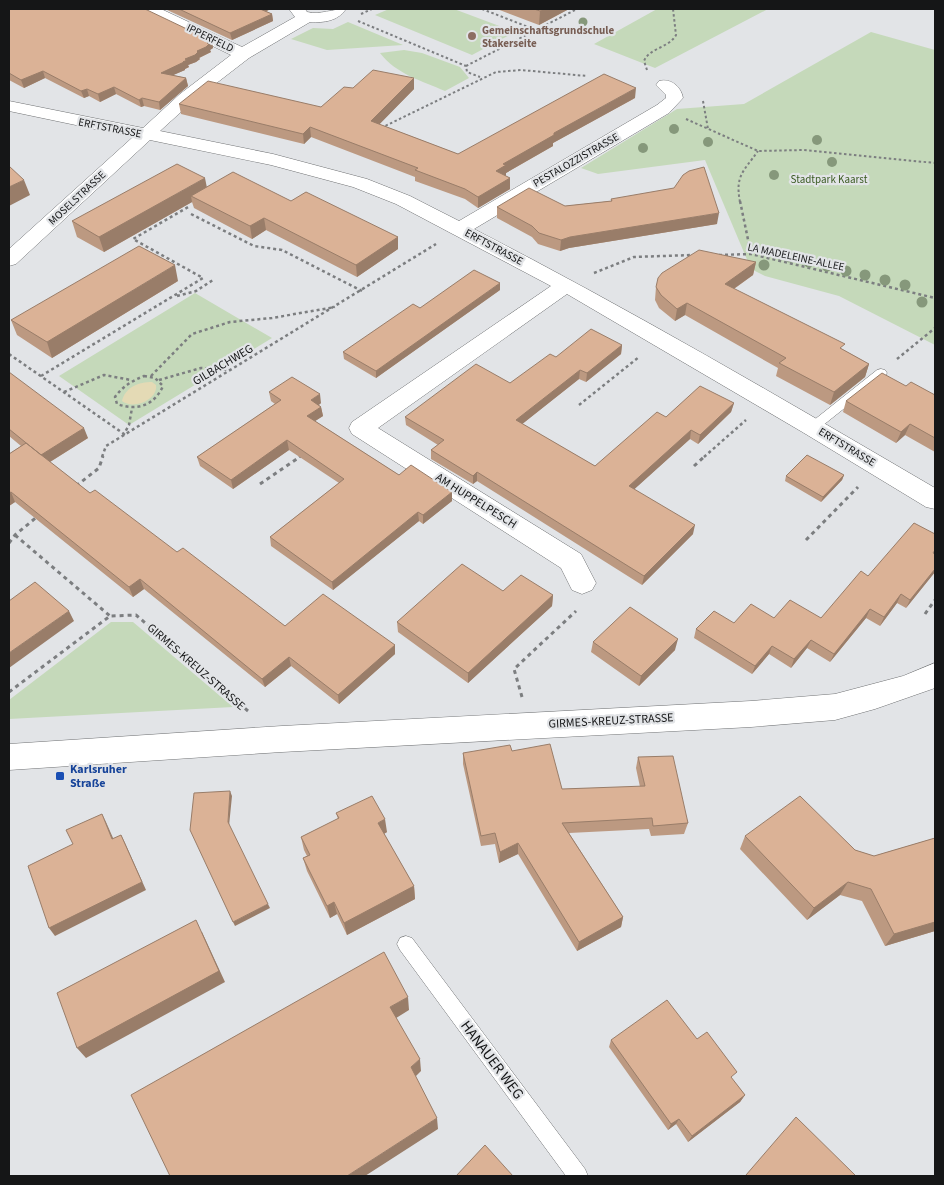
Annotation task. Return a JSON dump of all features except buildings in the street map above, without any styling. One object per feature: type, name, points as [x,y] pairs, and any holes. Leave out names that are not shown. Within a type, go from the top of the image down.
[{"type":"street","name":"IPPERFELD","points":[[149,9],[243,54]]},
{"type":"street","points":[[302,13],[328,16],[335,13],[338,9]]},
{"type":"street","name":"MOSELSTRASSE","points":[[9,260],[186,98],[243,54],[302,13]]},
{"type":"street","points":[[663,109],[675,98],[674,93],[665,85]]},
{"type":"street","name":"ERFTSTRASSE","points":[[9,106],[273,160],[360,183],[403,200],[566,285],[813,427],[935,500]]},
{"type":"street","name":"PESTALOZZISTRASSE","points":[[460,229],[663,109]]},
{"type":"street","name":"AM HUPPELPESCH","points":[[566,285],[361,428],[572,561],[582,583]]},
{"type":"street","name":"GIRMES-KREUZ-STRASSE","points":[[9,757],[282,739],[750,714],[835,707],[910,686],[935,674]]},
{"type":"lane","points":[[813,427],[881,373]]},
{"type":"lane","name":"HANAUER WEG","points":[[406,944],[578,1176]]},
{"type":"path","points":[[482,9],[537,30]]},
{"type":"path","points":[[466,66],[578,9]]},
{"type":"path","points":[[650,74],[644,61],[646,56],[674,40],[677,34],[673,9]]},
{"type":"path","points":[[356,20],[466,66],[468,72],[480,78]]},
{"type":"path","points":[[376,131],[480,78],[496,72],[512,70],[587,76]]},
{"type":"path","points":[[704,101],[704,115],[708,129]]},
{"type":"path","points":[[663,109],[758,151],[803,150],[935,163]]},
{"type":"path","points":[[751,254],[737,187],[739,178],[758,151]]},
{"type":"path","points":[[41,376],[203,278],[133,239],[190,206]]},
{"type":"path","points":[[191,214],[254,246],[282,250],[362,291]]},
{"type":"path","name":"GILBACHWEG","points":[[76,486],[99,468],[106,446],[338,306],[460,229]]},
{"type":"path","name":"LA MADELEINE-ALLEE","points":[[712,255],[751,254],[935,298]]},
{"type":"path","points":[[566,285],[634,257],[692,255]]},
{"type":"path","points":[[174,296],[196,291],[212,280]]},
{"type":"path","points":[[64,392],[104,375],[132,380],[151,376],[192,334],[230,322],[272,318],[338,306]]},
{"type":"path","points":[[881,373],[935,328]]},
{"type":"path","points":[[9,354],[124,434],[129,425],[132,408]]},
{"type":"path","points":[[579,406],[641,355]]},
{"type":"path","points":[[159,380],[201,368],[231,370]]},
{"type":"path","points":[[132,380],[121,388],[115,397],[118,404],[132,408],[143,407],[153,402],[160,394],[163,386],[159,380],[151,376]]},
{"type":"path","points":[[694,466],[749,417]]},
{"type":"path","points":[[260,484],[309,450]]},
{"type":"path","name":"ERFTSTRASSE","points":[[806,540],[860,484]]},
{"type":"path","points":[[9,543],[15,535],[45,510]]},
{"type":"path","points":[[9,692],[110,616],[15,535]]},
{"type":"path","points":[[532,725],[514,669],[582,605],[582,583]]},
{"type":"path","points":[[925,614],[935,600]]},
{"type":"path","name":"GIRMES-KREUZ-STRASSE","points":[[110,616],[136,615],[242,707],[282,739]]},
{"type":"green space","points":[[389,9],[454,9],[515,32],[472,55],[375,15]]},
{"type":"green space","points":[[657,9],[768,9],[655,68],[594,44]]},
{"type":"green space","points":[[348,22],[403,45],[327,50],[291,39],[313,28],[333,29]]},
{"type":"green space","name":"Stadtpark Kaarst","points":[[871,32],[935,50],[935,345],[839,296],[765,276],[751,269],[705,160],[598,174],[581,168],[677,109],[744,104]]},
{"type":"green space","points":[[404,50],[422,53],[460,67],[469,78],[445,91],[402,72],[380,53]]},
{"type":"green space","points":[[195,293],[272,338],[129,425],[59,376]]},
{"type":"green space","points":[[111,622],[133,622],[233,707],[9,719],[9,700]]},
{"type":"sand","points":[[152,382],[156,385],[156,390],[149,399],[138,404],[127,404],[122,401],[126,392],[133,386]]},
{"type":"place","name":"Gemeinschaftsgrundschule Stakerseite","points":[[472,36]]},
{"type":"place","name":"Karlsruher Straße","points":[[60,776]]}]
